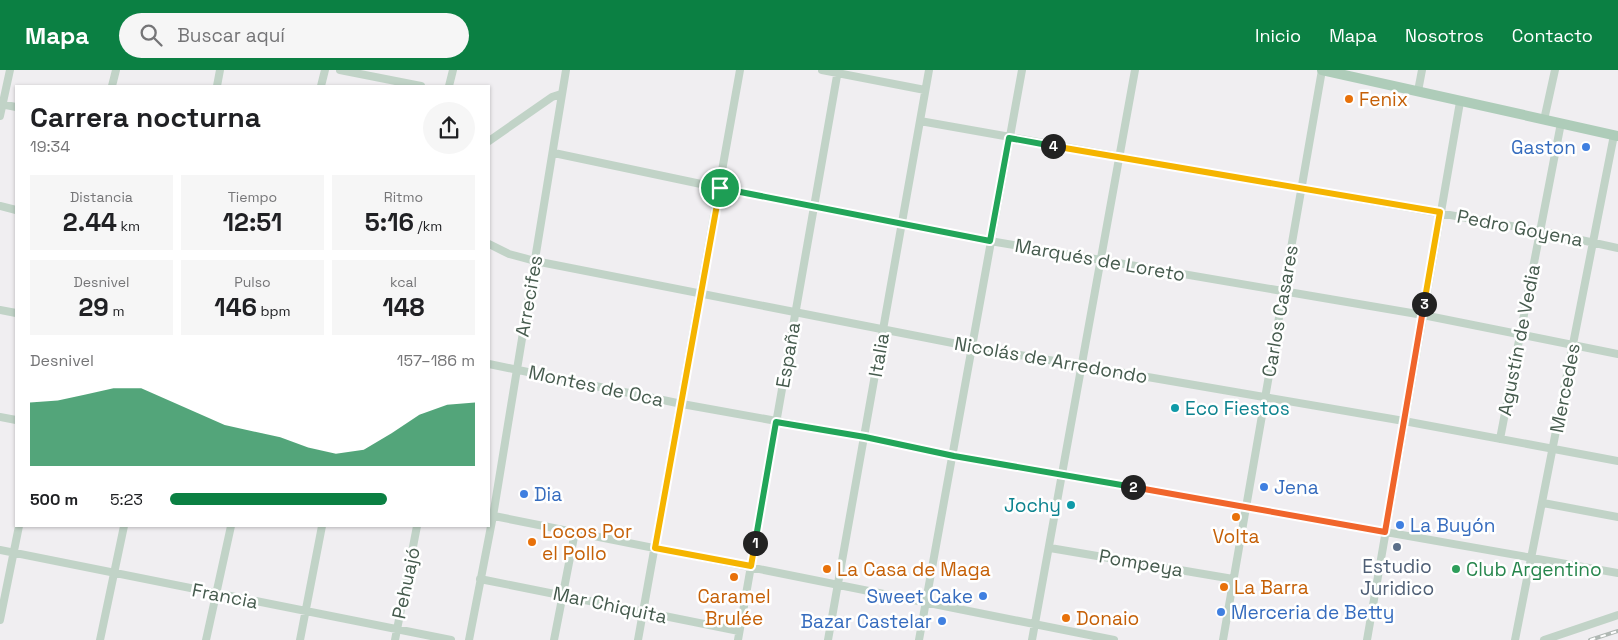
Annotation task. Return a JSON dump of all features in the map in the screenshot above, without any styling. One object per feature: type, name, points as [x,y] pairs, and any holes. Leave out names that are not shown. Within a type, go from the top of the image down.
[{"type":"main road","points":[[1322,70],[1616,135]]},
{"type":"street","points":[[0,116],[1,104],[10,70]]},
{"type":"street","points":[[112,85],[116,70]]},
{"type":"street","points":[[217,85],[220,70]]},
{"type":"street","points":[[321,85],[325,70]]},
{"type":"street","points":[[340,70],[415,85]]},
{"type":"street","points":[[449,85],[453,70]]},
{"type":"street","name":"Arrecifes","points":[[491,516],[554,153],[566,70]]},
{"type":"street","points":[[638,640],[702,294],[740,70]]},
{"type":"street","points":[[822,70],[925,90]]},
{"type":"street","name":"Italia","points":[[828,640],[840,585],[929,70]]},
{"type":"street","points":[[919,640],[954,456],[990,241],[1022,70]]},
{"type":"street","points":[[1032,640],[1135,70]]},
{"type":"street","name":"Carlos Casares","points":[[1223,640],[1322,70]]},
{"type":"street","points":[[1418,92],[1422,70]]},
{"type":"street","points":[[1544,120],[1555,70]]},
{"type":"street","name":"España","points":[[738,640],[838,72]]},
{"type":"street","points":[[490,140],[552,97],[562,94]]},
{"type":"street","points":[[1367,640],[1460,102]]},
{"type":"street","points":[[1,104],[15,107]]},
{"type":"street","name":"Pedro Goyena","points":[[920,121],[1440,212],[1618,248]]},
{"type":"street","name":"Agustín de Vedia","points":[[1500,439],[1561,123]]},
{"type":"street","name":"Mercedes","points":[[1515,640],[1593,242],[1616,135]]},
{"type":"street","name":"Marqués de Loreto","points":[[554,153],[990,241],[1422,316],[1618,354]]},
{"type":"street","points":[[0,206],[15,210]]},
{"type":"street","name":"Nicolás de Arredondo","points":[[490,244],[509,254],[535,261],[973,347],[1265,396],[1618,461]]},
{"type":"street","points":[[0,310],[15,313]]},
{"type":"street","name":"Montes de Oca","points":[[490,364],[682,404],[865,437],[954,456],[1618,573]]},
{"type":"street","points":[[0,417],[15,420]]},
{"type":"street","points":[[1543,503],[1618,517]]},
{"type":"street","points":[[491,516],[751,566],[1114,640]]},
{"type":"street","points":[[0,620],[19,527]]},
{"type":"street","points":[[100,640],[124,527]]},
{"type":"street","points":[[206,640],[231,527]]},
{"type":"street","points":[[300,640],[322,527]]},
{"type":"street","name":"Pehuajó","points":[[394,640],[418,527]]},
{"type":"street","name":"Arrecifes","points":[[469,640],[489,527]]},
{"type":"street","points":[[554,640],[575,532]]},
{"type":"street","name":"Pompeya","points":[[1050,548],[1233,579]]},
{"type":"street","name":"Francia","points":[[0,550],[451,640]]},
{"type":"street","name":"Mar Chiquita","points":[[480,579],[739,631]]},
{"type":"street","points":[[1544,640],[1618,615]]},
{"type":"railway","points":[[1590,640],[1618,631]]},
{"type":"place","name":"Fenix","points":[[1349,99]]},
{"type":"place","name":"Gaston","points":[[1586,147]]},
{"type":"place","name":"Eco Fiestos","points":[[1175,408]]},
{"type":"place","name":"Jena","points":[[1264,487]]},
{"type":"place","name":"Dia","points":[[524,494]]},
{"type":"place","name":"Jochy","points":[[1071,505]]},
{"type":"place","name":"Volta","points":[[1236,517]]},
{"type":"place","name":"La Buyón","points":[[1400,525]]},
{"type":"place","name":"Locos Por el Pollo","points":[[532,542]]},
{"type":"place","name":"Estudio Juridico","points":[[1397,547]]},
{"type":"place","name":"La Casa de Maga","points":[[827,569]]},
{"type":"place","name":"Club Argentino","points":[[1456,569]]},
{"type":"place","name":"Caramel Brulée","points":[[734,577]]},
{"type":"place","name":"La Barra","points":[[1224,587]]},
{"type":"place","name":"Sweet Cake","points":[[983,596]]},
{"type":"place","name":"Merceria de Betty","points":[[1221,612]]},
{"type":"place","name":"Donaio","points":[[1066,618]]},
{"type":"place","name":"Bazar Castelar","points":[[942,621]]},
{"type":"route","points":[[1009,138],[1440,212],[1385,532],[954,456],[865,437],[776,422],[751,566],[655,548],[720,188],[902,222],[990,241],[1009,138]]}]
